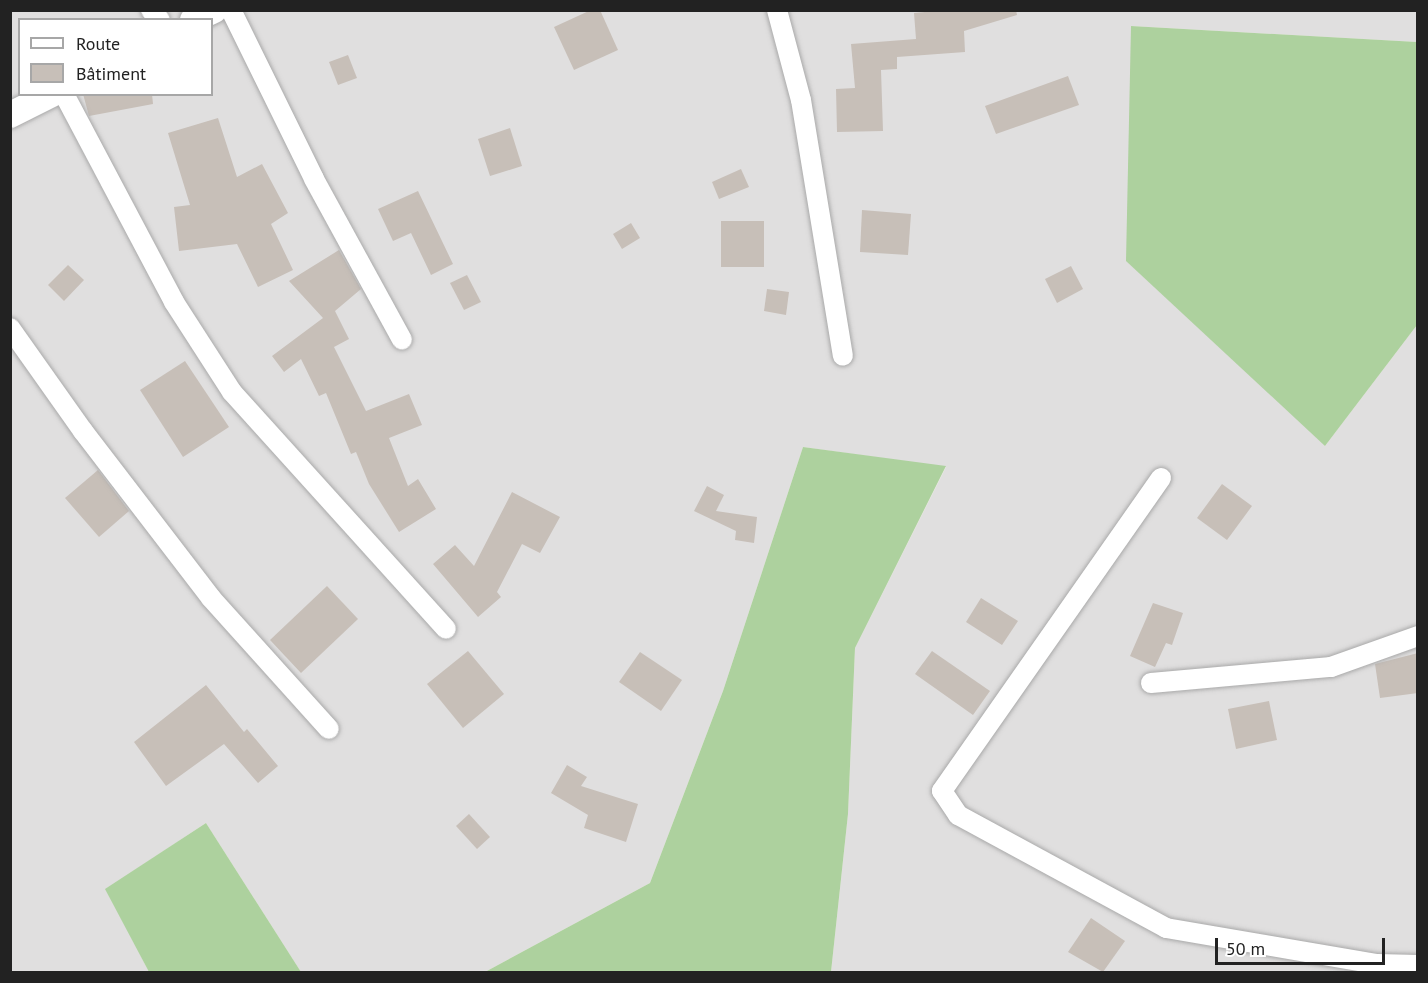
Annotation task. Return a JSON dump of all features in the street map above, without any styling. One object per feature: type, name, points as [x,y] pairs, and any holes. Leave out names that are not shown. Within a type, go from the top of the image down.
[{"type":"street","points":[[198,18],[214,10]]},
{"type":"street","points":[[231,10],[314,179],[402,340]]},
{"type":"street","points":[[777,10],[801,100],[843,356]]},
{"type":"street","points":[[11,115],[48,96]]},
{"type":"street","points":[[65,96],[174,302],[232,392],[446,629]]},
{"type":"street","points":[[10,328],[83,431],[211,598],[329,729]]},
{"type":"street","points":[[1161,478],[942,792],[958,815],[1166,928],[1377,964],[1418,965]]},
{"type":"street","points":[[1151,684],[1331,667],[1418,636]]},
{"type":"shaded area","points":[[10,11],[1417,11],[1417,42],[1131,26],[1325,446],[1417,325],[1417,972],[831,972],[848,814],[855,648],[946,467],[803,447],[723,691],[650,883],[485,972],[301,972],[206,823],[106,889],[149,972],[11,972]]},
{"type":"green space","points":[[1131,26],[1417,42],[1417,325],[1325,446],[1126,261]]},
{"type":"green space","points":[[803,447],[946,466],[855,648],[848,814],[831,972],[485,972],[650,883],[723,691]]},
{"type":"green space","points":[[206,823],[301,972],[149,972],[105,889]]},
{"type":"building","points":[[591,10],[600,10],[618,50],[574,70],[554,27]]},
{"type":"building","points":[[946,10],[1016,10],[1017,15],[964,31],[965,52],[897,57],[897,69],[881,70],[883,131],[837,132],[836,89],[855,88],[851,44],[916,39],[914,13]]},
{"type":"building","points":[[348,55],[357,78],[338,85],[329,62]]},
{"type":"building","points":[[1068,76],[1079,105],[996,134],[985,106]]},
{"type":"building","points":[[84,96],[152,96],[153,104],[89,116]]},
{"type":"building","points":[[218,118],[237,177],[262,164],[288,213],[271,224],[293,270],[258,287],[237,244],[179,251],[174,207],[190,205],[168,133]]},
{"type":"building","points":[[510,128],[522,166],[490,176],[478,139]]},
{"type":"building","points":[[741,169],[749,187],[719,199],[712,182]]},
{"type":"building","points":[[418,191],[453,264],[431,275],[411,233],[393,241],[378,209]]},
{"type":"building","points":[[862,210],[911,214],[908,255],[860,252]]},
{"type":"building","points":[[721,221],[764,221],[764,267],[721,267]]},
{"type":"building","points":[[631,223],[640,238],[622,249],[613,234]]},
{"type":"building","points":[[339,250],[361,289],[335,311],[349,339],[334,347],[366,411],[409,394],[422,425],[389,438],[408,486],[418,479],[436,509],[399,532],[369,484],[356,452],[351,454],[326,393],[319,396],[301,359],[284,372],[272,356],[323,318],[289,281]]},
{"type":"building","points":[[68,265],[84,280],[64,301],[48,285]]},
{"type":"building","points":[[1071,266],[1083,289],[1057,303],[1045,279]]},
{"type":"building","points":[[467,275],[481,302],[464,310],[450,283]]},
{"type":"building","points":[[767,289],[789,292],[786,315],[764,311]]},
{"type":"building","points":[[185,361],[229,427],[183,457],[140,390]]},
{"type":"building","points":[[98,470],[129,511],[99,537],[65,498]]},
{"type":"building","points":[[1222,484],[1252,506],[1227,540],[1197,518]]},
{"type":"building","points":[[707,486],[724,495],[716,511],[757,517],[754,543],[735,540],[736,531],[694,511]]},
{"type":"building","points":[[512,492],[560,517],[540,553],[522,544],[497,592],[501,597],[478,617],[433,564],[455,545],[474,566]]},
{"type":"building","points":[[327,586],[358,619],[301,673],[270,640]]},
{"type":"building","points":[[981,598],[1018,621],[1002,645],[966,622]]},
{"type":"building","points":[[1153,603],[1183,613],[1172,645],[1166,643],[1155,667],[1130,656]]},
{"type":"building","points":[[468,651],[504,694],[463,728],[427,684]]},
{"type":"building","points":[[932,651],[990,691],[973,715],[915,674]]},
{"type":"building","points":[[640,652],[682,680],[661,711],[619,682]]},
{"type":"building","points":[[1418,653],[1418,693],[1380,698],[1375,664]]},
{"type":"building","points":[[206,685],[244,732],[247,729],[278,766],[258,783],[224,744],[166,786],[134,742]]},
{"type":"building","points":[[1269,701],[1277,740],[1236,749],[1228,709]]},
{"type":"building","points":[[567,765],[587,777],[581,786],[638,804],[626,842],[584,828],[588,815],[551,793]]},
{"type":"building","points":[[469,814],[490,837],[477,849],[456,826]]},
{"type":"building","points":[[1091,918],[1125,941],[1103,972],[1068,952]]}]
